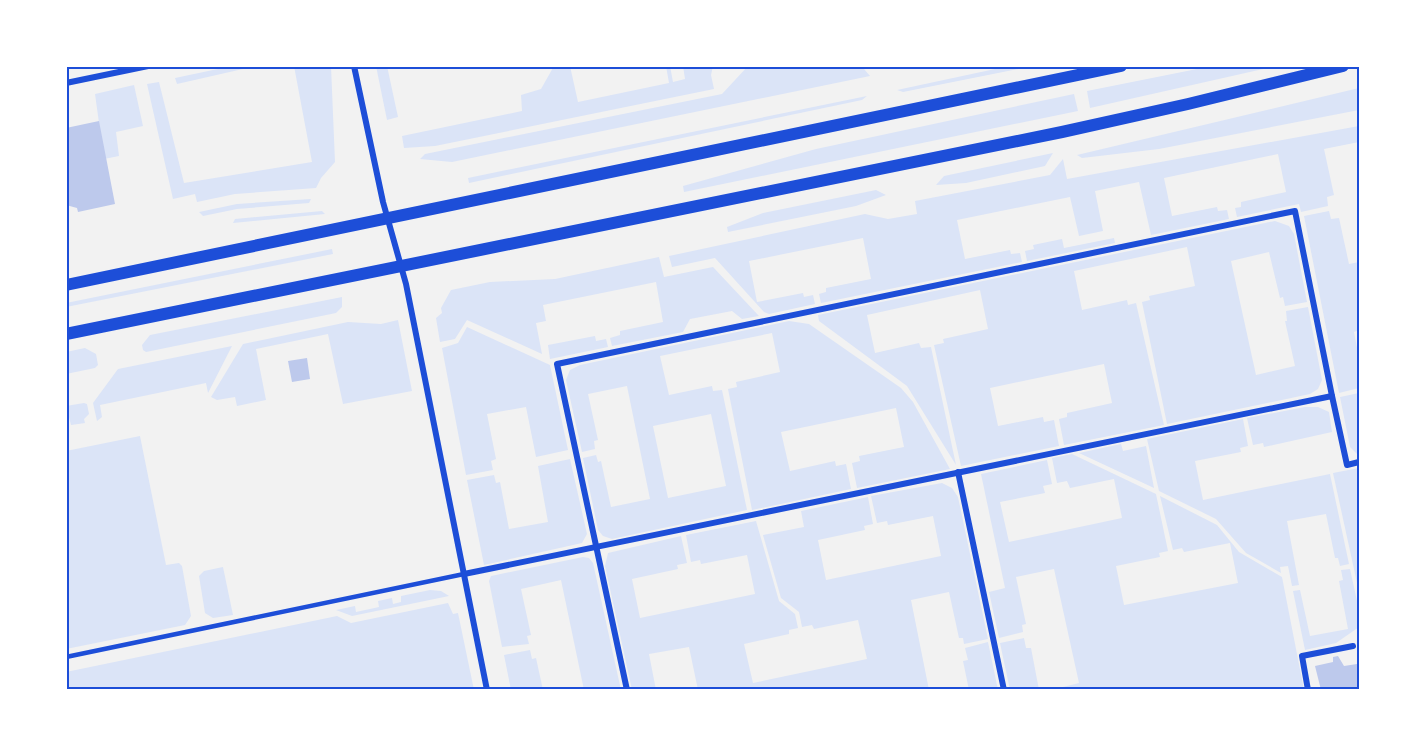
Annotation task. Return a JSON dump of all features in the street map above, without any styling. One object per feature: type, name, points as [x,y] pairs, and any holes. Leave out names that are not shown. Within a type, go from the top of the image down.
[{"type":"main road","points":[[66,285],[1121,66]]},
{"type":"main road","points":[[66,334],[401,268],[1086,127],[1343,66]]},
{"type":"street","points":[[66,83],[148,66]]},
{"type":"street","points":[[354,66],[387,218],[401,268],[487,690]]},
{"type":"street","points":[[627,690],[557,364],[1295,211],[1347,465],[1359,462]]},
{"type":"street","points":[[464,574],[1332,396]]},
{"type":"street","points":[[958,472],[1004,690]]},
{"type":"street","points":[[1308,690],[1302,656],[1353,646]]},
{"type":"lane","points":[[66,657],[464,574]]},
{"type":"shaded area","points":[[232,66],[256,66],[177,84],[175,78]]},
{"type":"shaded area","points":[[294,66],[331,66],[335,162],[321,178],[316,188],[235,194],[197,202],[195,194],[173,199],[147,84],[159,82],[184,183],[312,162]]},
{"type":"shaded area","points":[[376,66],[387,66],[398,117],[387,120]]},
{"type":"shaded area","points":[[554,66],[570,66],[578,102],[669,83],[666,66],[670,66],[673,82],[685,79],[683,66],[713,66],[711,75],[714,89],[435,146],[404,148],[402,136],[522,111],[521,95],[541,89]]},
{"type":"shaded area","points":[[748,66],[849,66],[864,69],[870,76],[452,162],[420,159],[425,154],[722,94]]},
{"type":"shaded area","points":[[1009,66],[1033,66],[903,92],[897,90]]},
{"type":"shaded area","points":[[1212,66],[1277,66],[1090,108],[1087,91]]},
{"type":"shaded area","points":[[134,85],[143,126],[116,132],[119,156],[104,159],[95,94]]},
{"type":"shaded area","points":[[1359,88],[1359,110],[1159,149],[1082,158],[1077,155]]},
{"type":"shaded area","points":[[1074,94],[1078,111],[684,192],[683,186],[816,149]]},
{"type":"shaded area","points":[[867,96],[862,100],[469,183],[468,178]]},
{"type":"shaded area","points":[[1359,126],[1359,142],[1324,149],[1334,195],[1327,197],[1328,206],[1301,212],[1299,204],[1237,217],[1235,208],[1241,207],[1241,202],[1286,192],[1278,154],[1164,178],[1172,216],[1217,207],[1218,211],[1227,210],[1229,219],[1151,235],[1139,182],[1095,191],[1103,231],[1079,236],[1070,197],[957,220],[965,259],[1010,250],[1011,254],[1020,253],[1022,262],[821,303],[819,294],[826,292],[826,288],[871,279],[863,238],[749,261],[757,302],[803,293],[804,297],[813,295],[815,304],[769,314],[764,312],[715,258],[672,267],[669,256],[865,214],[888,219],[917,214],[915,201],[1050,175],[1063,159],[1067,179]]},
{"type":"shaded area","points":[[1053,153],[1045,166],[966,183],[936,185],[944,176]]},
{"type":"shaded area","points":[[876,190],[886,195],[856,206],[728,232],[727,227],[763,213]]},
{"type":"shaded area","points":[[311,199],[309,203],[237,209],[203,216],[199,212],[237,204]]},
{"type":"shaded area","points":[[322,211],[325,214],[233,223],[235,219]]},
{"type":"shaded area","points":[[1329,211],[1331,219],[1339,218],[1349,264],[1359,262],[1359,330],[1354,332],[1359,358],[1359,388],[1339,393],[1304,216]]},
{"type":"shaded area","points":[[1275,221],[1289,226],[1294,234],[1307,302],[1285,306],[1283,297],[1280,298],[1269,252],[1231,261],[1256,375],[1295,366],[1285,321],[1287,321],[1286,311],[1308,307],[1322,380],[1318,389],[1310,394],[1167,424],[1142,302],[1150,300],[1149,296],[1195,286],[1187,247],[1074,271],[1082,310],[1127,300],[1128,305],[1136,303],[1164,425],[1064,445],[1059,419],[1067,417],[1067,413],[1112,403],[1104,364],[990,388],[998,426],[1043,417],[1044,422],[1054,420],[1059,446],[961,466],[934,345],[944,343],[943,339],[988,329],[980,290],[867,315],[875,353],[919,343],[921,348],[931,347],[956,465],[907,386],[819,321],[818,315]]},
{"type":"shaded area","points":[[1114,238],[1115,243],[1027,261],[1025,251],[1034,249],[1033,245],[1062,239],[1064,248]]},
{"type":"shaded area","points":[[332,249],[333,254],[66,307],[66,303]]},
{"type":"shaded area","points":[[659,257],[664,277],[713,267],[759,316],[742,319],[732,311],[690,319],[683,332],[612,346],[610,338],[620,335],[620,331],[663,322],[656,282],[543,305],[546,321],[536,323],[542,354],[467,320],[455,339],[440,342],[436,318],[442,313],[441,308],[451,290],[490,282],[555,279]]},
{"type":"shaded area","points":[[342,297],[342,307],[336,313],[146,352],[143,350],[142,345],[150,335]]},
{"type":"shaded area","points":[[398,320],[412,391],[343,404],[328,334],[256,349],[266,400],[237,406],[235,397],[217,400],[211,397],[243,344],[348,322],[381,324]]},
{"type":"shaded area","points":[[789,321],[809,324],[901,388],[913,402],[950,469],[857,488],[852,463],[860,461],[859,456],[904,447],[896,408],[781,432],[790,471],[835,461],[836,466],[846,464],[851,489],[752,510],[728,389],[737,387],[736,382],[780,372],[772,333],[660,356],[669,395],[712,386],[713,391],[722,390],[747,510],[612,539],[603,536],[598,530],[583,458],[596,455],[598,462],[601,461],[611,507],[650,499],[627,386],[588,394],[598,440],[594,441],[595,449],[582,452],[566,380],[570,370],[580,365]],"holes":[[[711,414],[726,486],[668,498],[653,426]]]},
{"type":"shaded area","points":[[467,327],[550,365],[568,450],[536,457],[526,407],[487,414],[496,459],[491,461],[493,470],[466,475],[442,348],[458,343]]},
{"type":"shaded area","points":[[595,336],[596,341],[606,339],[608,347],[550,359],[548,345]]},
{"type":"shaded area","points":[[232,346],[208,393],[206,383],[100,405],[102,417],[97,421],[93,403],[118,369]]},
{"type":"shaded area","points":[[85,348],[96,354],[98,365],[95,368],[66,374],[66,352]]},
{"type":"shaded area","points":[[1359,393],[1359,456],[1350,447],[1340,397]]},
{"type":"shaded area","points":[[87,404],[89,414],[84,419],[85,423],[71,425],[66,406]]},
{"type":"shaded area","points":[[1305,407],[1318,407],[1329,412],[1332,432],[1264,447],[1263,443],[1253,445],[1247,418]]},
{"type":"shaded area","points":[[1243,419],[1248,446],[1240,448],[1241,452],[1195,461],[1203,500],[1330,474],[1349,564],[1340,566],[1338,558],[1335,558],[1326,514],[1287,521],[1299,585],[1292,586],[1288,566],[1280,567],[1281,573],[1246,553],[1216,519],[1159,491],[1147,439]]},
{"type":"shaded area","points":[[140,436],[166,565],[179,563],[182,566],[191,616],[185,625],[66,649],[66,451]]},
{"type":"shaded area","points":[[1121,444],[1123,451],[1146,446],[1154,488],[1079,453]]},
{"type":"shaded area","points":[[1072,454],[1156,494],[1168,551],[1159,553],[1160,557],[1116,566],[1124,605],[1238,583],[1230,543],[1184,552],[1182,548],[1173,550],[1160,496],[1217,525],[1239,552],[1282,577],[1304,690],[1051,690],[1079,683],[1054,569],[1016,577],[1026,624],[1022,625],[1023,632],[999,638],[989,592],[1005,588],[981,474],[1047,460],[1052,484],[1043,486],[1045,493],[1000,502],[1009,542],[1122,518],[1114,479],[1070,488],[1067,481],[1057,483],[1052,458]]},
{"type":"shaded area","points":[[570,459],[587,534],[582,543],[484,565],[467,480],[494,475],[496,483],[500,482],[509,529],[548,522],[538,466]]},
{"type":"shaded area","points":[[1359,468],[1359,592],[1333,473]]},
{"type":"shaded area","points":[[942,483],[952,488],[958,497],[988,639],[964,644],[963,638],[959,638],[949,592],[911,600],[929,690],[698,690],[689,647],[649,654],[656,690],[632,690],[605,566],[608,553],[681,536],[687,563],[677,565],[678,569],[632,579],[640,618],[755,594],[747,555],[701,564],[700,560],[691,562],[686,535],[756,521],[779,601],[795,614],[798,628],[789,630],[789,634],[744,644],[753,683],[867,659],[858,620],[814,629],[812,625],[802,627],[799,612],[781,598],[763,535],[804,527],[801,511],[868,497],[873,524],[864,526],[865,530],[818,540],[826,580],[941,556],[933,516],[888,525],[887,521],[877,523],[871,496]]},
{"type":"shaded area","points":[[583,557],[589,558],[593,563],[621,690],[584,690],[561,580],[521,589],[531,635],[527,636],[529,644],[502,647],[489,581],[491,576]]},
{"type":"shaded area","points":[[223,567],[233,615],[213,618],[205,613],[199,576],[204,571]]},
{"type":"shaded area","points":[[1350,569],[1359,610],[1359,627],[1336,643],[1305,650],[1293,591],[1300,590],[1310,636],[1348,629],[1339,581],[1343,580],[1341,570]]},
{"type":"shaded area","points":[[430,590],[441,591],[449,596],[352,616],[336,610],[355,606],[356,612],[379,607],[378,601],[392,598],[393,604],[401,602],[401,596]]},
{"type":"shaded area","points":[[448,603],[453,614],[458,613],[474,690],[66,690],[66,672],[337,616],[351,623]]},
{"type":"shaded area","points":[[1024,638],[1026,648],[1031,648],[1039,690],[1010,690],[1000,643]]},
{"type":"shaded area","points":[[988,642],[998,690],[969,690],[963,661],[968,660],[965,648]]},
{"type":"shaded area","points":[[530,650],[532,659],[536,658],[543,690],[511,690],[504,655]]},
{"type":"building","points":[[99,121],[115,204],[78,212],[77,208],[66,205],[66,128]]},
{"type":"building","points":[[307,358],[310,379],[292,382],[288,361]]},
{"type":"building","points":[[1338,656],[1344,666],[1357,664],[1359,690],[1321,690],[1315,666],[1333,662],[1333,657]]}]
